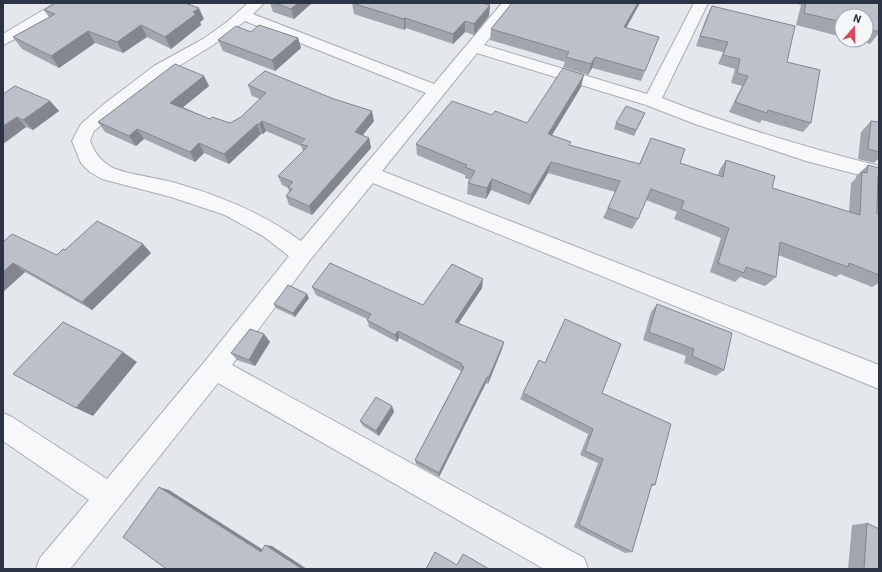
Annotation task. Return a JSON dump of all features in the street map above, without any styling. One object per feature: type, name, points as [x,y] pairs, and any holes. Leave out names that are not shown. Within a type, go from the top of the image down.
[{"type":"street","points":[[3,40],[66,3]]},
{"type":"street","points":[[51,569],[215,368],[303,254],[510,3]]},
{"type":"street","points":[[652,101],[701,3]]},
{"type":"street","points":[[303,254],[270,230],[232,210],[173,190],[109,174],[88,158],[81,141],[87,128],[160,70],[214,38],[250,9],[437,91]]},
{"type":"street","points":[[473,47],[652,101],[701,120],[799,152],[879,173]]},
{"type":"street","points":[[370,174],[879,377]]},
{"type":"street","points":[[215,368],[573,569]]},
{"type":"street","points":[[3,426],[110,498]]},
{"type":"building","points":[[56,3],[185,3],[199,8],[193,12],[196,14],[165,37],[141,25],[117,42],[88,31],[51,56],[13,37],[55,14],[44,10]]},
{"type":"building","points":[[275,3],[298,3],[291,9]]},
{"type":"building","points":[[352,3],[483,3],[490,5],[474,24],[465,21],[453,34],[405,18],[404,19]]},
{"type":"building","points":[[512,3],[638,3],[624,27],[659,37],[645,71],[595,57],[591,64],[566,57],[569,52],[491,29]]},
{"type":"building","points":[[806,3],[879,3],[879,32],[874,30],[874,8],[834,8],[834,20],[804,13]]},
{"type":"building","points":[[712,6],[795,26],[787,62],[820,70],[811,123],[768,110],[767,113],[735,102],[748,76],[737,73],[740,59],[723,55],[728,42],[700,36]]},
{"type":"building","points":[[259,25],[298,38],[272,60],[218,40],[236,26],[251,32]]},
{"type":"building","points":[[175,64],[204,76],[170,103],[210,119],[212,117],[230,123],[241,117],[266,93],[248,85],[265,71],[334,99],[372,111],[355,132],[369,138],[309,206],[286,196],[292,189],[288,187],[293,182],[278,176],[308,146],[300,144],[305,139],[262,121],[224,154],[199,143],[190,152],[137,129],[129,136],[98,122]]},
{"type":"building","points":[[563,68],[584,75],[548,134],[571,142],[569,145],[640,164],[651,138],[685,149],[680,163],[723,177],[726,160],[775,176],[772,188],[860,215],[862,172],[867,173],[868,165],[879,168],[877,214],[879,214],[879,275],[849,263],[848,267],[780,242],[776,277],[746,267],[744,273],[718,263],[729,228],[681,209],[684,201],[651,189],[638,219],[608,208],[620,181],[551,162],[531,195],[492,179],[487,188],[468,183],[475,171],[465,167],[467,165],[416,144],[452,101],[492,115],[495,111],[527,123]]},
{"type":"building","points":[[15,86],[50,101],[23,120],[17,117],[3,126],[3,94]]},
{"type":"building","points":[[626,106],[645,113],[636,130],[616,123]]},
{"type":"building","points":[[871,121],[879,122],[879,152],[868,149]]},
{"type":"building","points":[[97,221],[143,244],[82,302],[13,263],[3,272],[3,242],[12,234],[57,255],[63,249],[65,250]]},
{"type":"building","points":[[330,263],[423,305],[452,264],[483,279],[455,322],[504,342],[489,377],[487,377],[439,473],[415,460],[464,367],[461,366],[462,364],[398,331],[395,335],[367,320],[371,314],[312,287]]},
{"type":"building","points":[[288,285],[307,294],[293,313],[274,304]]},
{"type":"building","points":[[657,304],[732,333],[724,370],[692,356],[694,349],[649,332]]},
{"type":"building","points":[[565,319],[621,344],[602,393],[671,424],[655,485],[652,484],[632,552],[579,525],[603,459],[585,451],[593,429],[523,393],[539,360],[545,363]]},
{"type":"building","points":[[63,322],[123,352],[76,408],[13,374]]},
{"type":"building","points":[[250,329],[264,334],[249,360],[231,353]]},
{"type":"building","points":[[376,397],[392,406],[376,431],[360,421]]},
{"type":"building","points":[[159,487],[261,552],[265,545],[302,569],[164,569],[165,568],[123,537]]},
{"type":"building","points":[[867,523],[879,529],[879,569],[864,569]]},
{"type":"building","points":[[435,552],[457,565],[463,554],[489,569],[426,569]]}]
